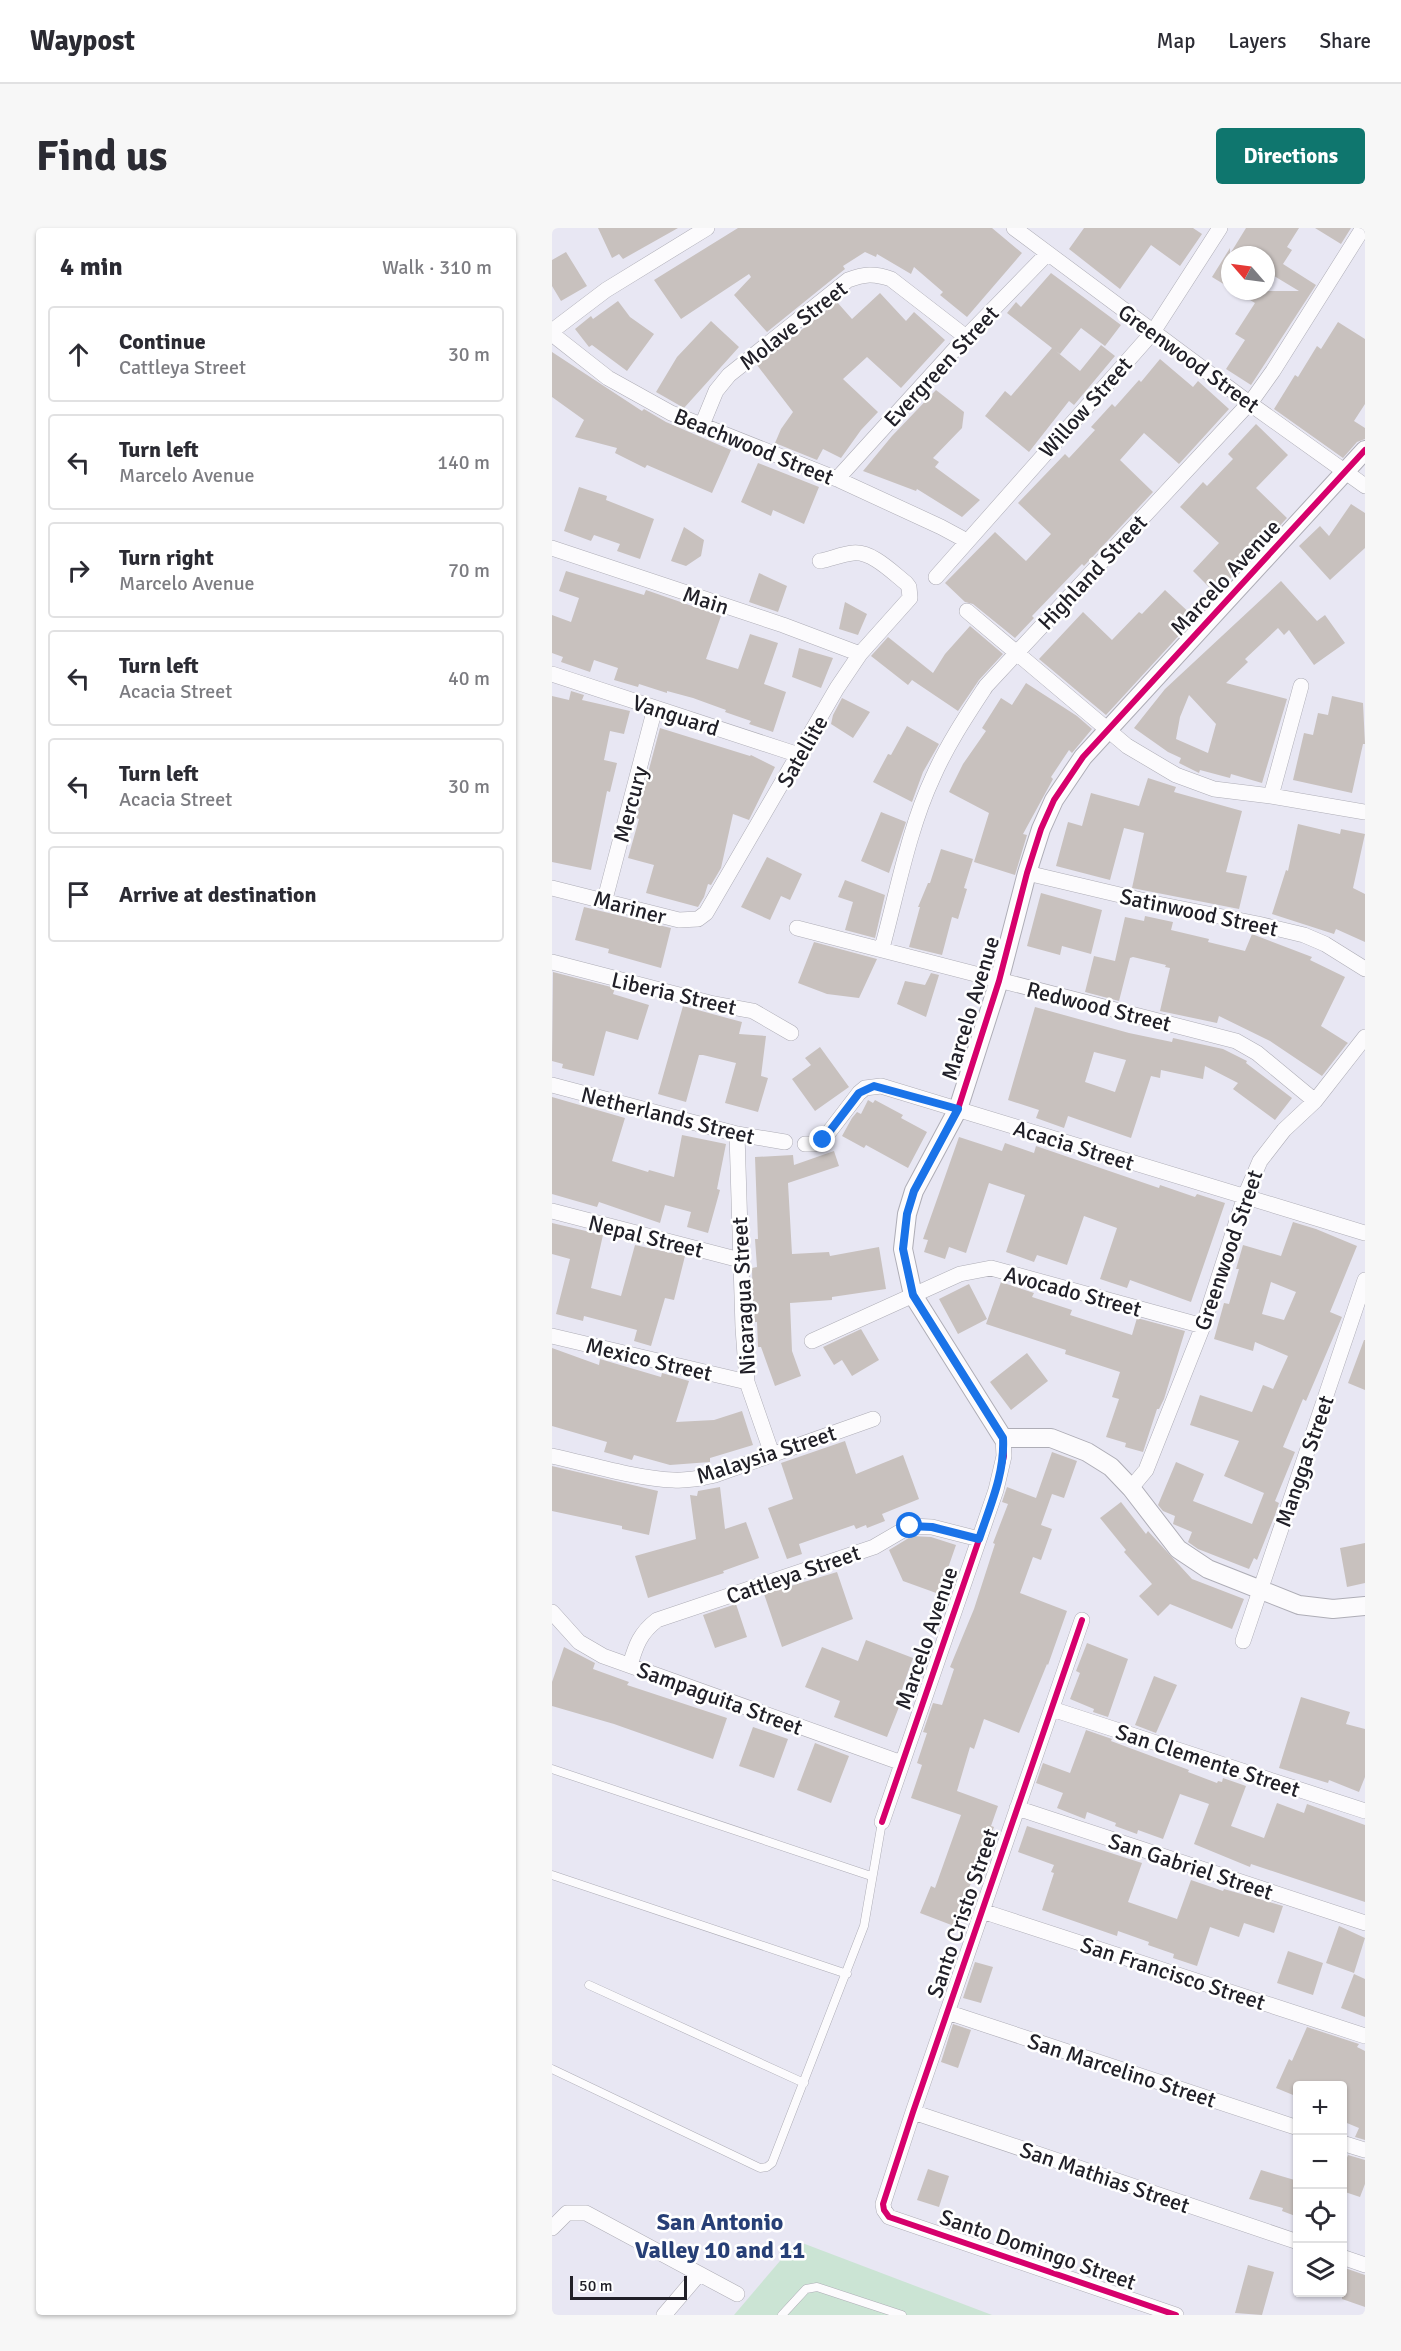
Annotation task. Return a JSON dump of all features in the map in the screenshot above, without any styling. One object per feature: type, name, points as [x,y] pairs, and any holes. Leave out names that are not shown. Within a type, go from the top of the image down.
[{"type":"street","points":[[552,332],[615,284],[707,228]]},
{"type":"street","name":"Greenwood Street","points":[[1014,228],[1249,403],[1365,486]]},
{"type":"street","name":"Willow Street","points":[[936,577],[1153,332],[1220,228]]},
{"type":"street","name":"Highland Street","points":[[882,948],[916,823],[932,777],[986,686],[1249,403],[1273,371],[1363,228]]},
{"type":"street","name":"Evergreen Street","points":[[837,479],[966,337],[1047,254]]},
{"type":"street","name":"Molave Street","points":[[702,425],[716,391],[729,375],[848,280],[863,274],[877,274],[891,279],[966,337]]},
{"type":"street","name":"Beachwood Street","points":[[552,332],[608,378],[671,413],[837,479],[967,541]]},
{"type":"street","name":"Marcelo Avenue","points":[[882,1822],[996,1490],[1004,1456],[1003,1438],[913,1295],[903,1249],[907,1214],[914,1191],[958,1109],[999,981],[1027,873],[1054,800],[1068,776],[1365,450]]},
{"type":"street","name":"Main","points":[[552,548],[783,625],[860,654]]},
{"type":"street","name":"Satellite","points":[[706,913],[860,654],[910,598],[909,587],[906,583],[877,561],[865,555],[855,553],[820,561]]},
{"type":"street","points":[[967,611],[1108,730],[1149,761],[1176,775],[1214,789],[1271,795],[1365,812]]},
{"type":"street","name":"Vanguard","points":[[552,674],[799,755]]},
{"type":"street","points":[[1271,795],[1301,686]]},
{"type":"street","name":"Mercury","points":[[605,900],[655,708]]},
{"type":"street","name":"Satinwood Street","points":[[1027,873],[1304,935],[1325,944],[1365,969]]},
{"type":"street","name":"Mariner","points":[[552,888],[679,920],[698,919],[706,913]]},
{"type":"street","name":"Redwood Street","points":[[797,928],[882,948],[999,981],[1236,1041],[1257,1053],[1315,1101]]},
{"type":"street","name":"Liberia Street","points":[[552,962],[710,1003],[753,1011],[791,1033]]},
{"type":"street","name":"Greenwood Street","points":[[1131,1488],[1146,1470],[1203,1326],[1245,1196],[1260,1161],[1284,1130],[1315,1101],[1365,1037]]},
{"type":"street","name":"Netherlands Street","points":[[552,1085],[737,1134],[785,1142]]},
{"type":"street","name":"Acacia Street","points":[[805,1144],[814,1144],[823,1140],[859,1093],[874,1086],[958,1109],[1365,1233]]},
{"type":"street","name":"Nicaragua Street","points":[[737,1134],[740,1260],[747,1382],[772,1454]]},
{"type":"street","name":"Nepal Street","points":[[552,1211],[740,1260]]},
{"type":"street","name":"Avocado Street","points":[[812,1341],[960,1274],[992,1268],[1203,1326]]},
{"type":"street","name":"Mangga Street","points":[[1243,1641],[1365,1280]]},
{"type":"street","name":"Mexico Street","points":[[552,1336],[747,1382]]},
{"type":"street","name":"Malaysia Street","points":[[552,1456],[672,1480],[694,1480],[715,1475],[873,1419]]},
{"type":"street","points":[[1003,1438],[1051,1438],[1087,1452],[1112,1467],[1178,1549],[1208,1569],[1299,1605],[1333,1608],[1365,1606]]},
{"type":"street","name":"Cattleya Street","points":[[630,1665],[637,1640],[646,1628],[657,1620],[874,1547],[910,1526],[932,1527],[979,1539]]},
{"type":"street","name":"Sampaguita Street","points":[[552,1612],[579,1642],[603,1656],[902,1763]]},
{"type":"street","name":"Santo Cristo Street","points":[[889,2217],[883,2204],[1082,1620]]},
{"type":"street","name":"San Clemente Street","points":[[1052,1708],[1365,1811]]},
{"type":"street","name":"San Gabriel Street","points":[[1017,1808],[1365,1923]]},
{"type":"street","name":"San Francisco Street","points":[[982,1911],[1365,2036]]},
{"type":"street","name":"San Marcelino Street","points":[[947,2012],[1293,2126]]},
{"type":"street","name":"San Mathias Street","points":[[913,2112],[1293,2240]]},
{"type":"street","points":[[1347,2145],[1365,2150]]},
{"type":"street","points":[[552,2228],[567,2213],[586,2213],[736,2294]]},
{"type":"street","name":"Santo Domingo Street","points":[[889,2217],[1176,2315]]},
{"type":"street","points":[[1347,2259],[1365,2265]]},
{"type":"street","points":[[664,2315],[699,2274]]},
{"type":"lane","points":[[552,1769],[871,1876]]},
{"type":"lane","points":[[552,2069],[760,2168],[767,2167],[772,2163],[804,2084],[864,1926],[882,1822]]},
{"type":"lane","points":[[552,1875],[847,1974]]},
{"type":"lane","points":[[589,1985],[804,2084]]},
{"type":"lane","points":[[782,2315],[806,2289],[812,2287],[902,2315]]},
{"type":"green space","points":[[797,2241],[992,2315],[734,2315]]},
{"type":"building","points":[[598,228],[678,228],[623,259],[619,254],[612,258]]},
{"type":"building","points":[[738,228],[992,228],[1022,253],[967,317],[940,295],[943,292],[914,267],[911,274],[877,254],[876,257],[865,252],[843,266],[845,269],[767,332],[734,295],[751,277],[749,274],[681,319],[654,280]]},
{"type":"building","points":[[1084,228],[1193,228],[1202,234],[1180,266],[1151,245],[1120,289],[1069,249]]},
{"type":"building","points":[[1246,228],[1299,228],[1287,247],[1292,250],[1283,264],[1316,285],[1251,385],[1226,369],[1245,340],[1235,334],[1255,303],[1250,300],[1275,300],[1275,291],[1299,291],[1275,276],[1275,246],[1235,246]]},
{"type":"building","points":[[1315,228],[1351,228],[1341,244]]},
{"type":"building","points":[[566,252],[587,286],[561,301],[552,286],[552,260]]},
{"type":"building","points":[[1221,262],[1221,282],[1212,277]]},
{"type":"building","points":[[1051,273],[1121,325],[1105,346],[1081,328],[1060,354],[1056,351],[1080,371],[1101,345],[1115,356],[1074,405],[1069,401],[1029,452],[985,416],[1005,391],[1011,396],[1052,348],[1007,313],[1016,302],[1021,307]]},
{"type":"building","points":[[880,293],[906,321],[914,312],[945,340],[901,388],[867,357],[843,379],[878,412],[861,430],[841,458],[823,449],[817,460],[775,443],[781,429],[793,412],[757,365],[837,302],[852,319]]},
{"type":"building","points":[[618,301],[630,317],[654,334],[627,371],[592,345],[589,347],[575,329],[591,316],[593,319]]},
{"type":"building","points":[[711,321],[739,347],[684,408],[656,392],[677,357]]},
{"type":"building","points":[[1338,322],[1365,339],[1365,404],[1354,421],[1365,428],[1365,439],[1357,442],[1343,458],[1274,409],[1295,375],[1298,377],[1317,346],[1321,349]]},
{"type":"building","points":[[552,352],[642,411],[644,409],[666,422],[731,450],[712,493],[647,465],[645,468],[615,453],[617,448],[575,437],[584,420],[552,397]]},
{"type":"building","points":[[1160,359],[1193,387],[1198,381],[1229,409],[1179,464],[1144,433],[1120,460],[1153,492],[1084,566],[1082,564],[1032,616],[1034,618],[1015,638],[973,604],[965,602],[945,583],[995,532],[1026,561],[1051,534],[1018,503],[1065,454],[1069,458],[1095,430],[1091,427],[1112,404],[1115,407],[1139,380],[1141,382]]},
{"type":"building","points":[[936,390],[964,412],[962,428],[933,458],[939,462],[935,467],[980,500],[962,517],[917,489],[916,491],[863,471],[892,436]]},
{"type":"building","points":[[1256,424],[1288,455],[1256,488],[1287,518],[1216,594],[1193,571],[1219,543],[1180,507],[1203,482],[1207,486],[1233,459],[1228,454]]},
{"type":"building","points":[[758,463],[819,487],[804,524],[773,510],[771,516],[741,502]]},
{"type":"building","points":[[579,487],[607,496],[606,500],[654,519],[640,559],[617,551],[620,544],[594,535],[591,541],[564,531]]},
{"type":"building","points":[[1351,504],[1365,513],[1365,548],[1330,580],[1299,546],[1320,526],[1329,536]]},
{"type":"building","points":[[684,527],[704,540],[701,556],[686,566],[671,561]]},
{"type":"building","points":[[566,571],[644,595],[646,590],[721,616],[706,659],[738,669],[750,634],[778,643],[764,684],[786,692],[773,732],[749,724],[751,721],[693,698],[614,680],[618,668],[594,660],[590,672],[561,662],[563,657],[552,653],[552,615],[571,622],[579,598],[559,591]]},
{"type":"building","points":[[759,573],[787,586],[778,612],[749,602]]},
{"type":"building","points":[[1281,581],[1317,621],[1325,615],[1345,643],[1314,665],[1289,630],[1284,635],[1278,628],[1245,659],[1248,662],[1226,683],[1287,699],[1262,783],[1231,774],[1230,778],[1200,770],[1199,773],[1179,763],[1181,758],[1168,752],[1134,728],[1165,689]],"holes":[[[1189,695],[1216,724],[1208,753],[1176,739],[1180,717]]]},
{"type":"building","points":[[1165,590],[1195,618],[1106,715],[1039,659],[1083,612],[1112,640],[1139,612],[1142,614]]},
{"type":"building","points":[[845,602],[867,614],[858,635],[839,629]]},
{"type":"building","points":[[970,626],[1003,654],[979,680],[958,711],[912,680],[908,685],[871,656],[888,637],[933,673],[945,654]]},
{"type":"building","points":[[799,648],[833,658],[821,688],[792,677]]},
{"type":"building","points":[[1026,683],[1077,716],[1092,729],[1072,753],[1069,750],[1051,777],[1053,779],[1023,834],[1027,835],[1015,875],[974,862],[989,813],[949,792],[963,764],[986,731],[982,728],[1001,698],[1012,705]]},
{"type":"building","points":[[571,691],[584,695],[582,700],[630,711],[624,734],[610,731],[604,760],[617,763],[610,792],[607,791],[591,870],[552,862],[552,696],[569,700]]},
{"type":"building","points":[[1332,696],[1363,703],[1365,744],[1363,744],[1352,793],[1293,780],[1304,733],[1313,735],[1318,713],[1328,715]]},
{"type":"building","points":[[842,698],[870,712],[853,738],[831,724]]},
{"type":"building","points":[[907,726],[939,744],[923,772],[912,802],[873,782]]},
{"type":"building","points":[[660,728],[751,755],[775,767],[749,820],[733,814],[721,868],[711,885],[708,884],[698,907],[646,893],[654,865],[628,858]]},
{"type":"building","points":[[1148,778],[1176,787],[1174,792],[1242,811],[1226,872],[1247,876],[1239,909],[1132,888],[1144,833],[1124,828],[1110,880],[1056,866],[1068,822],[1082,826],[1091,793],[1139,806]]},
{"type":"building","points":[[881,812],[906,822],[889,873],[861,861]]},
{"type":"building","points":[[1298,824],[1340,834],[1341,829],[1365,834],[1353,888],[1365,894],[1365,942],[1336,929],[1334,934],[1272,914],[1286,870],[1288,871]]},
{"type":"building","points":[[941,849],[973,859],[958,919],[952,917],[942,955],[909,947],[920,907],[918,907],[930,883]]},
{"type":"building","points":[[767,857],[802,874],[790,900],[781,896],[770,920],[741,907]]},
{"type":"building","points":[[845,880],[885,895],[875,938],[845,930],[853,902],[838,897]]},
{"type":"building","points":[[1041,893],[1102,910],[1091,954],[1062,946],[1060,955],[1027,946]]},
{"type":"building","points":[[584,907],[671,928],[661,968],[608,953],[609,949],[575,940]]},
{"type":"building","points":[[1145,916],[1173,922],[1171,930],[1245,951],[1252,934],[1312,957],[1310,960],[1345,977],[1321,1026],[1348,1043],[1322,1076],[1270,1041],[1219,1016],[1217,1023],[1160,1011],[1170,968],[1133,957],[1130,958],[1119,1001],[1085,992],[1094,956],[1115,961],[1125,917],[1144,921]]},
{"type":"building","points":[[814,942],[877,959],[859,998],[827,994],[798,983]]},
{"type":"building","points":[[553,972],[615,988],[613,994],[649,1005],[638,1040],[606,1031],[594,1076],[562,1068],[563,1064],[552,1061]]},
{"type":"building","points":[[931,973],[939,975],[926,1017],[897,1004],[905,981],[925,985]]},
{"type":"building","points":[[683,1006],[742,1022],[739,1034],[766,1036],[761,1076],[768,1078],[758,1112],[725,1103],[736,1063],[703,1055],[699,1055],[686,1102],[658,1094]]},
{"type":"building","points":[[1035,1007],[1129,1033],[1172,1042],[1173,1038],[1223,1049],[1247,1061],[1246,1063],[1292,1098],[1275,1120],[1233,1089],[1238,1083],[1205,1066],[1203,1079],[1161,1070],[1160,1078],[1151,1076],[1131,1138],[1068,1116],[1064,1128],[1036,1118],[1039,1110],[1008,1100]],"holes":[[[1094,1052],[1126,1060],[1115,1092],[1085,1082]]]},
{"type":"building","points":[[820,1047],[849,1087],[815,1111],[792,1079],[811,1065],[805,1058]]},
{"type":"building","points":[[552,1097],[625,1118],[612,1161],[648,1172],[649,1170],[674,1177],[682,1135],[726,1144],[717,1189],[720,1190],[708,1233],[687,1227],[691,1212],[665,1205],[660,1223],[599,1202],[597,1207],[552,1194]]},
{"type":"building","points":[[868,1100],[873,1103],[875,1100],[903,1115],[901,1118],[927,1132],[908,1168],[866,1145],[864,1148],[842,1136],[857,1112],[861,1114]]},
{"type":"building","points":[[959,1137],[1002,1151],[1005,1143],[1034,1153],[1036,1146],[1159,1188],[1160,1185],[1195,1197],[1197,1194],[1225,1203],[1191,1302],[1130,1280],[1127,1288],[1100,1279],[1117,1228],[1084,1216],[1067,1265],[1037,1255],[1034,1262],[1006,1252],[1025,1195],[989,1183],[966,1253],[949,1247],[945,1259],[924,1252],[928,1240],[923,1239]]},
{"type":"building","points":[[834,1151],[839,1166],[788,1183],[792,1254],[829,1252],[830,1256],[879,1247],[886,1289],[832,1297],[832,1300],[790,1303],[792,1351],[801,1376],[775,1386],[761,1347],[758,1347],[757,1322],[753,1322],[752,1268],[757,1267],[755,1239],[758,1239],[755,1157],[793,1155],[794,1165]]},
{"type":"building","points":[[1293,1222],[1357,1246],[1330,1312],[1342,1317],[1306,1401],[1303,1399],[1283,1447],[1295,1452],[1275,1501],[1279,1503],[1275,1515],[1257,1560],[1254,1558],[1249,1569],[1198,1549],[1188,1542],[1192,1532],[1173,1524],[1175,1516],[1163,1511],[1158,1505],[1176,1462],[1204,1474],[1193,1501],[1252,1524],[1264,1493],[1224,1476],[1239,1441],[1190,1425],[1200,1395],[1252,1412],[1263,1385],[1273,1389],[1288,1356],[1255,1342],[1253,1351],[1214,1339],[1224,1303],[1229,1304],[1243,1245],[1281,1256]],"holes":[[[1271,1282],[1296,1292],[1284,1320],[1262,1314]]]},
{"type":"building","points":[[552,1223],[603,1235],[591,1288],[621,1296],[635,1245],[685,1256],[674,1300],[665,1298],[651,1346],[634,1341],[637,1330],[584,1316],[583,1321],[556,1314],[570,1259],[552,1254]]},
{"type":"building","points":[[1001,1282],[1034,1293],[1032,1297],[1072,1310],[1070,1315],[1132,1335],[1137,1318],[1185,1331],[1164,1399],[1157,1409],[1143,1452],[1125,1447],[1126,1443],[1106,1437],[1119,1399],[1112,1397],[1120,1372],[1065,1354],[1066,1350],[986,1324]]},
{"type":"building","points":[[969,1284],[987,1319],[958,1334],[939,1299]]},
{"type":"building","points":[[861,1329],[879,1360],[852,1376],[842,1360],[834,1365],[823,1347]]},
{"type":"building","points":[[1365,1340],[1365,1390],[1348,1383]]},
{"type":"building","points":[[552,1348],[599,1365],[600,1359],[661,1377],[662,1373],[689,1381],[676,1422],[714,1420],[742,1411],[753,1445],[710,1458],[710,1462],[670,1465],[634,1455],[632,1460],[604,1452],[607,1442],[552,1426]]},
{"type":"building","points":[[1027,1353],[1048,1381],[1011,1410],[990,1382]]},
{"type":"building","points":[[845,1441],[856,1474],[903,1455],[919,1499],[882,1514],[885,1521],[867,1528],[866,1525],[856,1529],[854,1525],[799,1544],[802,1554],[787,1559],[768,1508],[793,1499],[781,1463]]},
{"type":"building","points":[[1052,1452],[1077,1461],[1064,1498],[1052,1494],[1041,1525],[1052,1529],[1041,1560],[1033,1557],[1020,1593],[1067,1611],[1048,1665],[1019,1733],[984,1719],[974,1749],[970,1747],[957,1791],[998,1806],[991,1826],[994,1827],[975,1879],[973,1878],[954,1926],[920,1913],[931,1886],[935,1888],[961,1815],[911,1798],[922,1765],[917,1763],[927,1733],[923,1732],[933,1703],[942,1705],[954,1669],[950,1667],[974,1609],[995,1544],[993,1543],[1008,1504],[1002,1502],[1007,1487],[1036,1498]]},
{"type":"building","points":[[552,1466],[658,1491],[649,1535],[622,1529],[622,1526],[552,1511]]},
{"type":"building","points":[[720,1487],[725,1529],[746,1522],[759,1558],[723,1571],[724,1573],[648,1598],[635,1556],[696,1539],[690,1495],[697,1496],[698,1491]]},
{"type":"building","points":[[1121,1502],[1146,1534],[1148,1531],[1192,1579],[1244,1599],[1232,1629],[1170,1604],[1158,1616],[1139,1596],[1152,1584],[1124,1552],[1126,1550],[1100,1518]]},
{"type":"building","points":[[912,1536],[931,1537],[956,1545],[939,1594],[903,1581],[889,1550]]},
{"type":"building","points":[[1365,1543],[1365,1583],[1347,1587],[1340,1548]]},
{"type":"building","points":[[837,1572],[853,1619],[782,1647],[764,1594]]},
{"type":"building","points":[[736,1604],[747,1637],[715,1648],[703,1615]]},
{"type":"building","points":[[866,1640],[913,1658],[896,1706],[899,1707],[887,1737],[834,1717],[840,1701],[805,1687],[822,1647],[858,1661]]},
{"type":"building","points":[[1087,1643],[1128,1659],[1108,1717],[1093,1712],[1094,1709],[1070,1699],[1080,1673],[1076,1671]]},
{"type":"building","points":[[564,1647],[595,1663],[593,1669],[629,1682],[627,1685],[727,1718],[713,1759],[614,1724],[552,1706],[552,1682]]},
{"type":"building","points":[[1154,1676],[1177,1685],[1156,1733],[1135,1725]]},
{"type":"building","points":[[1301,1697],[1350,1712],[1346,1724],[1365,1729],[1365,1777],[1359,1792],[1329,1780],[1328,1783],[1279,1768]]},
{"type":"building","points":[[753,1727],[788,1739],[774,1778],[739,1766]]},
{"type":"building","points":[[1086,1730],[1217,1783],[1222,1782],[1223,1778],[1246,1786],[1231,1826],[1264,1838],[1277,1803],[1304,1813],[1307,1804],[1365,1825],[1365,1902],[1251,1864],[1250,1867],[1194,1844],[1209,1804],[1180,1794],[1163,1839],[1138,1830],[1137,1834],[1087,1812],[1085,1819],[1057,1808],[1063,1793],[1036,1783],[1043,1763],[1070,1773]]},
{"type":"building","points":[[815,1743],[849,1756],[831,1803],[797,1790]]},
{"type":"building","points":[[1027,1826],[1142,1863],[1128,1902],[1177,1919],[1191,1880],[1223,1891],[1224,1889],[1283,1906],[1274,1933],[1244,1923],[1239,1937],[1210,1927],[1197,1966],[1173,1958],[1174,1954],[1148,1945],[1149,1942],[1118,1931],[1117,1936],[1042,1910],[1054,1873],[1051,1872],[1054,1865],[1018,1852]]},
{"type":"building","points":[[1339,1926],[1365,1938],[1354,1973],[1326,1963]]},
{"type":"building","points":[[1288,1951],[1323,1963],[1313,1995],[1277,1983]]},
{"type":"building","points":[[975,1962],[993,1967],[981,2003],[963,1998]]},
{"type":"building","points":[[1354,1974],[1365,1979],[1365,2017],[1341,2008]]},
{"type":"building","points":[[953,2024],[971,2030],[958,2068],[941,2062]]},
{"type":"building","points":[[1307,2027],[1359,2044],[1357,2047],[1365,2051],[1365,2140],[1355,2137],[1359,2128],[1347,2123],[1347,2081],[1293,2081],[1293,2095],[1276,2088],[1289,2059],[1292,2061]]},
{"type":"building","points":[[1348,2155],[1365,2160],[1365,2184],[1360,2197],[1347,2193]]},
{"type":"building","points":[[928,2169],[949,2176],[939,2207],[917,2200]]},
{"type":"building","points":[[1261,2170],[1293,2180],[1293,2215],[1282,2211],[1283,2208],[1249,2199]]},
{"type":"building","points":[[1248,2265],[1274,2272],[1262,2315],[1235,2313]]},
{"type":"building","points":[[1347,2269],[1365,2275],[1365,2307],[1342,2299],[1342,2297],[1347,2297]]},
{"type":"cycle path","points":[[882,1822],[996,1490],[1004,1456],[1003,1438],[913,1295],[903,1249],[907,1214],[914,1191],[958,1109],[999,981],[1041,829],[1054,800],[1083,757],[1365,450]]},
{"type":"cycle path","points":[[1082,1620],[883,2204],[889,2217],[1176,2315]]},
{"type":"district","name":"San Antonio Valley 10 and 11","points":[[720,2236]]},
{"type":"route","points":[[823,1140],[865,1088],[881,1086],[958,1109],[914,1191],[907,1214],[903,1249],[913,1295],[1003,1438],[1004,1456],[996,1490],[979,1539],[932,1527],[910,1526]]}]
